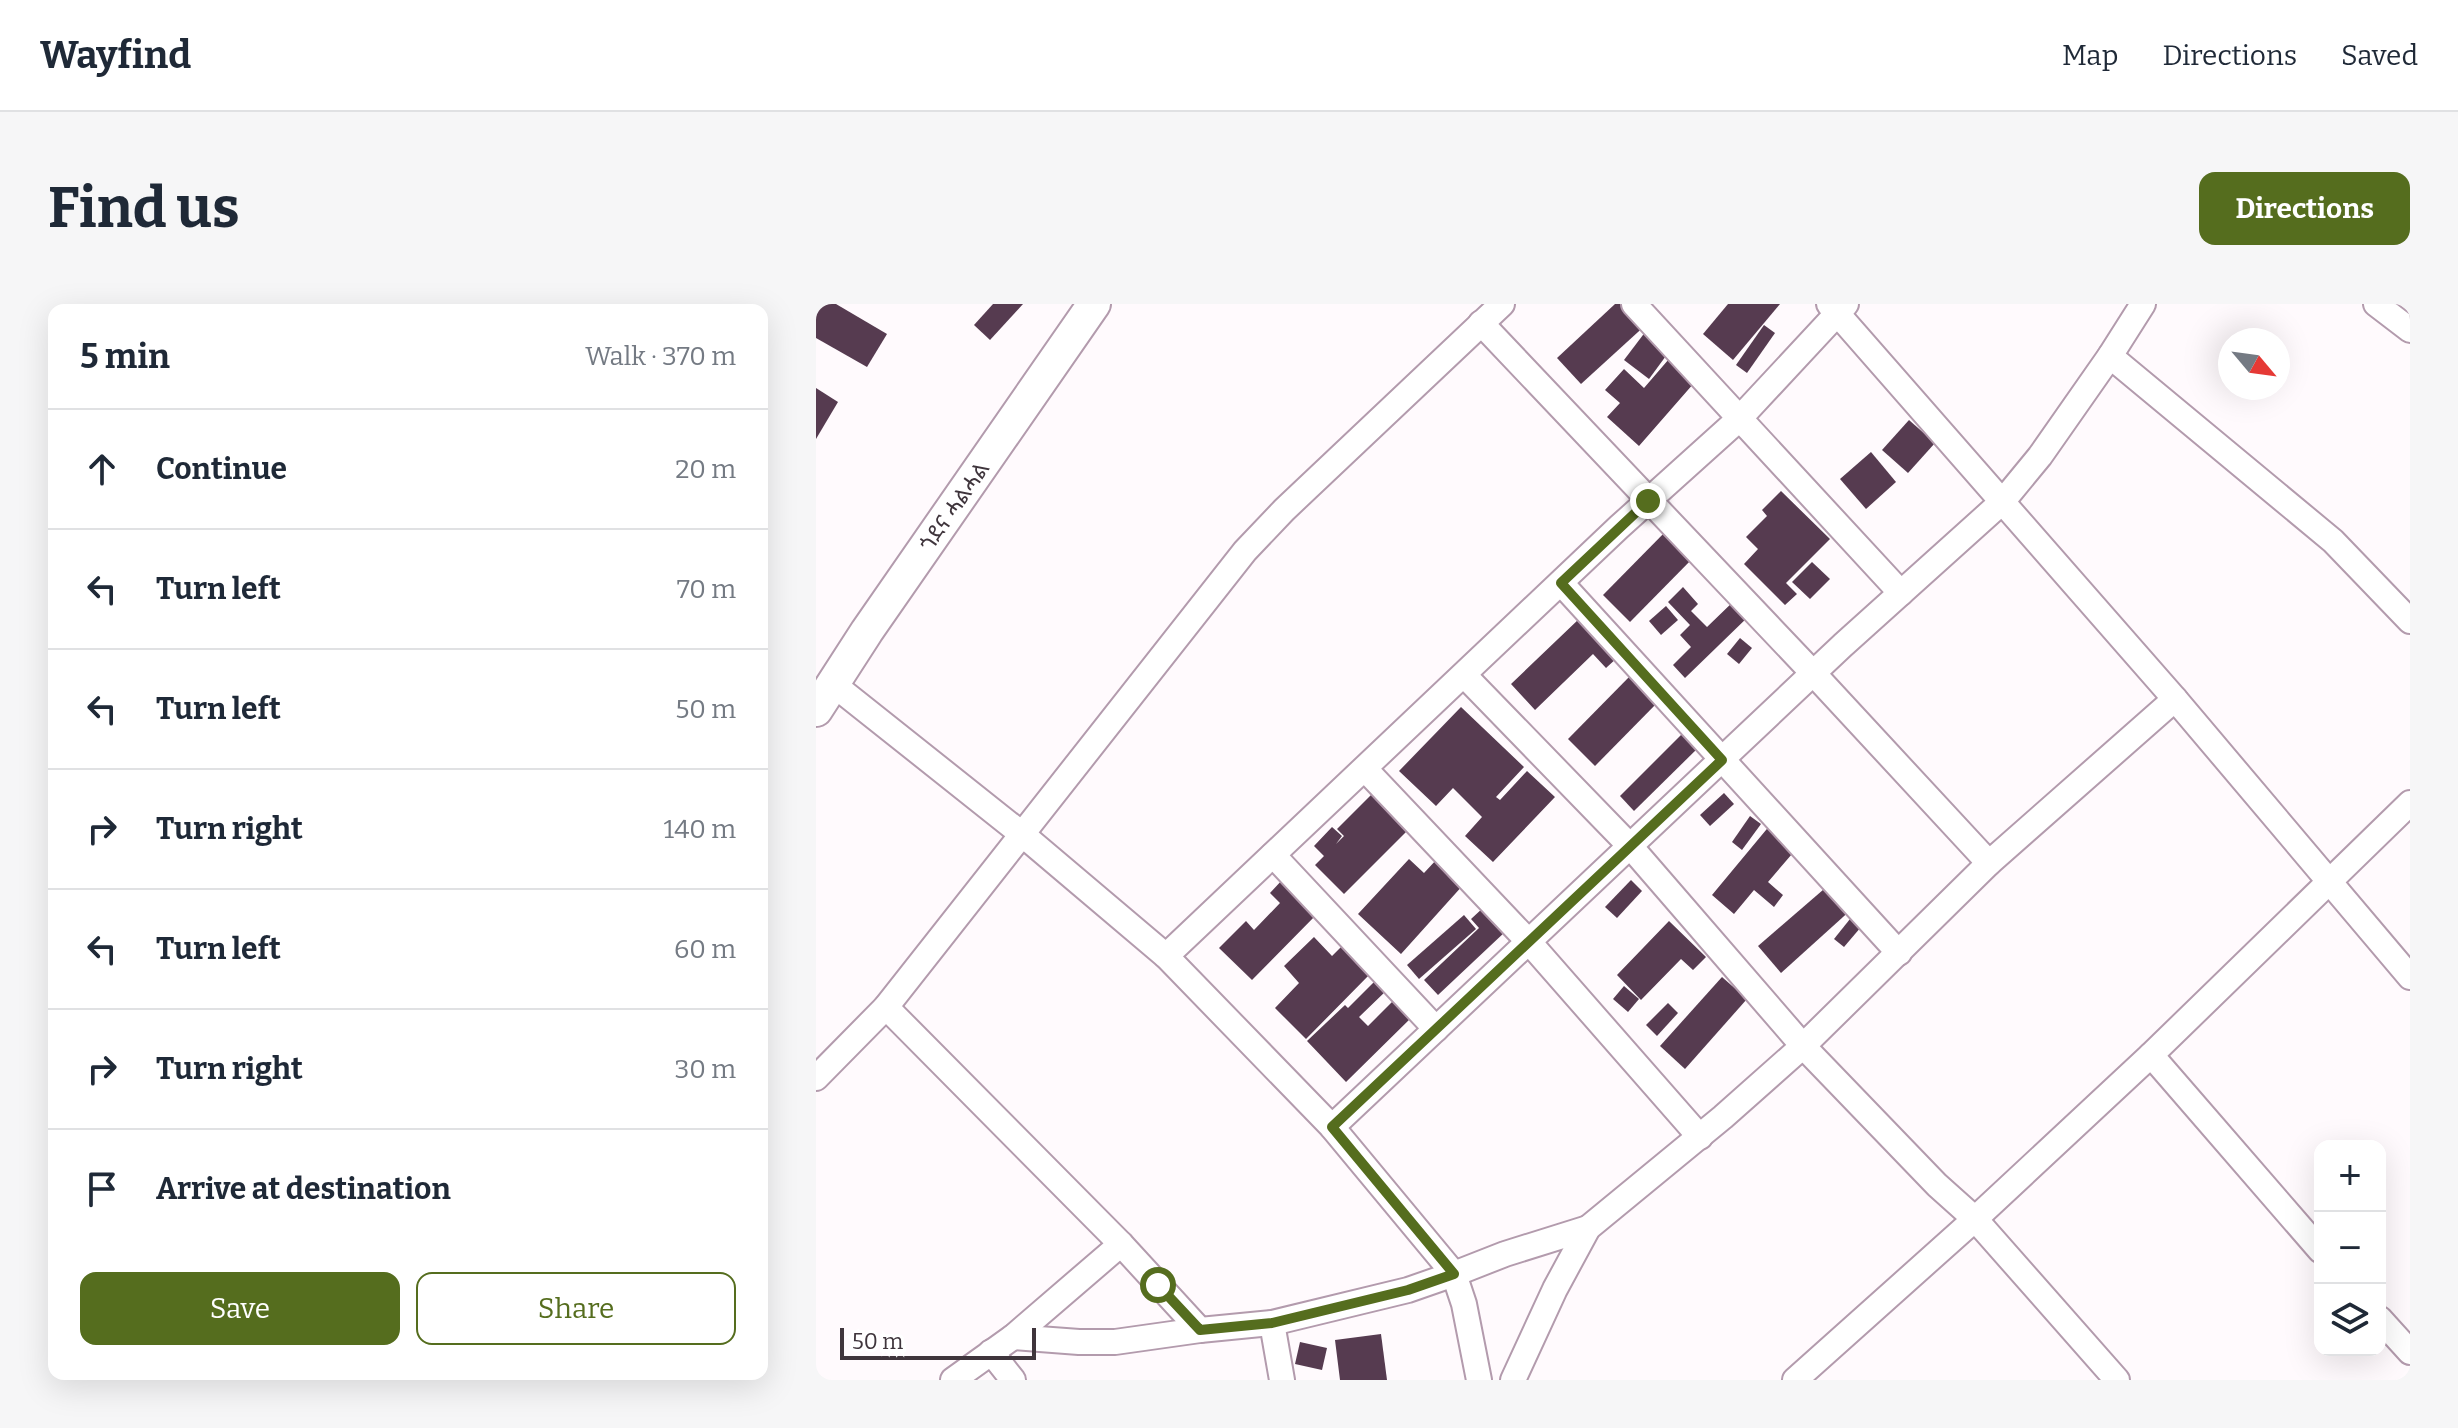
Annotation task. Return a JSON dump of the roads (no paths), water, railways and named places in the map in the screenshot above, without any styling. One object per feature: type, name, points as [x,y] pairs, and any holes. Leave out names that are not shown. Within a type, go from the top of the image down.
[{"type":"street","name":"ጎደና ሓልሓል","points":[[824,697],[1094,304]]},
{"type":"street","points":[[816,1078],[886,1007],[1245,551],[1284,510],[1502,304]]},
{"type":"street","points":[[1634,304],[1901,593]]},
{"type":"street","points":[[1332,1127],[1813,673],[2003,501],[2040,456],[2143,304]]},
{"type":"street","points":[[2376,304],[2410,330]]},
{"type":"street","points":[[1166,956],[1739,419],[1838,308],[2410,977]]},
{"type":"street","points":[[1481,323],[1989,863]]},
{"type":"street","points":[[2110,356],[2333,541],[2410,621]]},
{"type":"street","points":[[1561,583],[1899,953]]},
{"type":"street","points":[[1464,675],[1630,846],[1803,1046],[1937,1185],[1975,1219],[2117,1380]]},
{"type":"street","points":[[824,697],[1023,835],[1166,956],[1332,1127],[1454,1274],[1464,1304],[1479,1380]]},
{"type":"street","points":[[1013,1337],[1115,1342],[1272,1323],[1408,1290],[1505,1254],[1588,1228],[1700,1137],[1803,1046],[1989,863],[2175,699]]},
{"type":"street","points":[[1365,769],[1529,942],[1700,1137]]},
{"type":"street","points":[[1795,1380],[1975,1219],[2151,1055],[2410,803]]},
{"type":"street","points":[[1273,855],[1436,1029]]},
{"type":"street","points":[[886,1007],[1121,1244],[1200,1330]]},
{"type":"street","points":[[2151,1055],[2314,1243]]},
{"type":"street","points":[[1513,1380],[1548,1302],[1588,1228]]},
{"type":"street","points":[[953,1380],[1013,1337],[1121,1244]]},
{"type":"street","points":[[1272,1323],[1282,1380]]},
{"type":"street","points":[[2386,1326],[2410,1352]]},
{"type":"street","points":[[991,1352],[1013,1380]]}]
